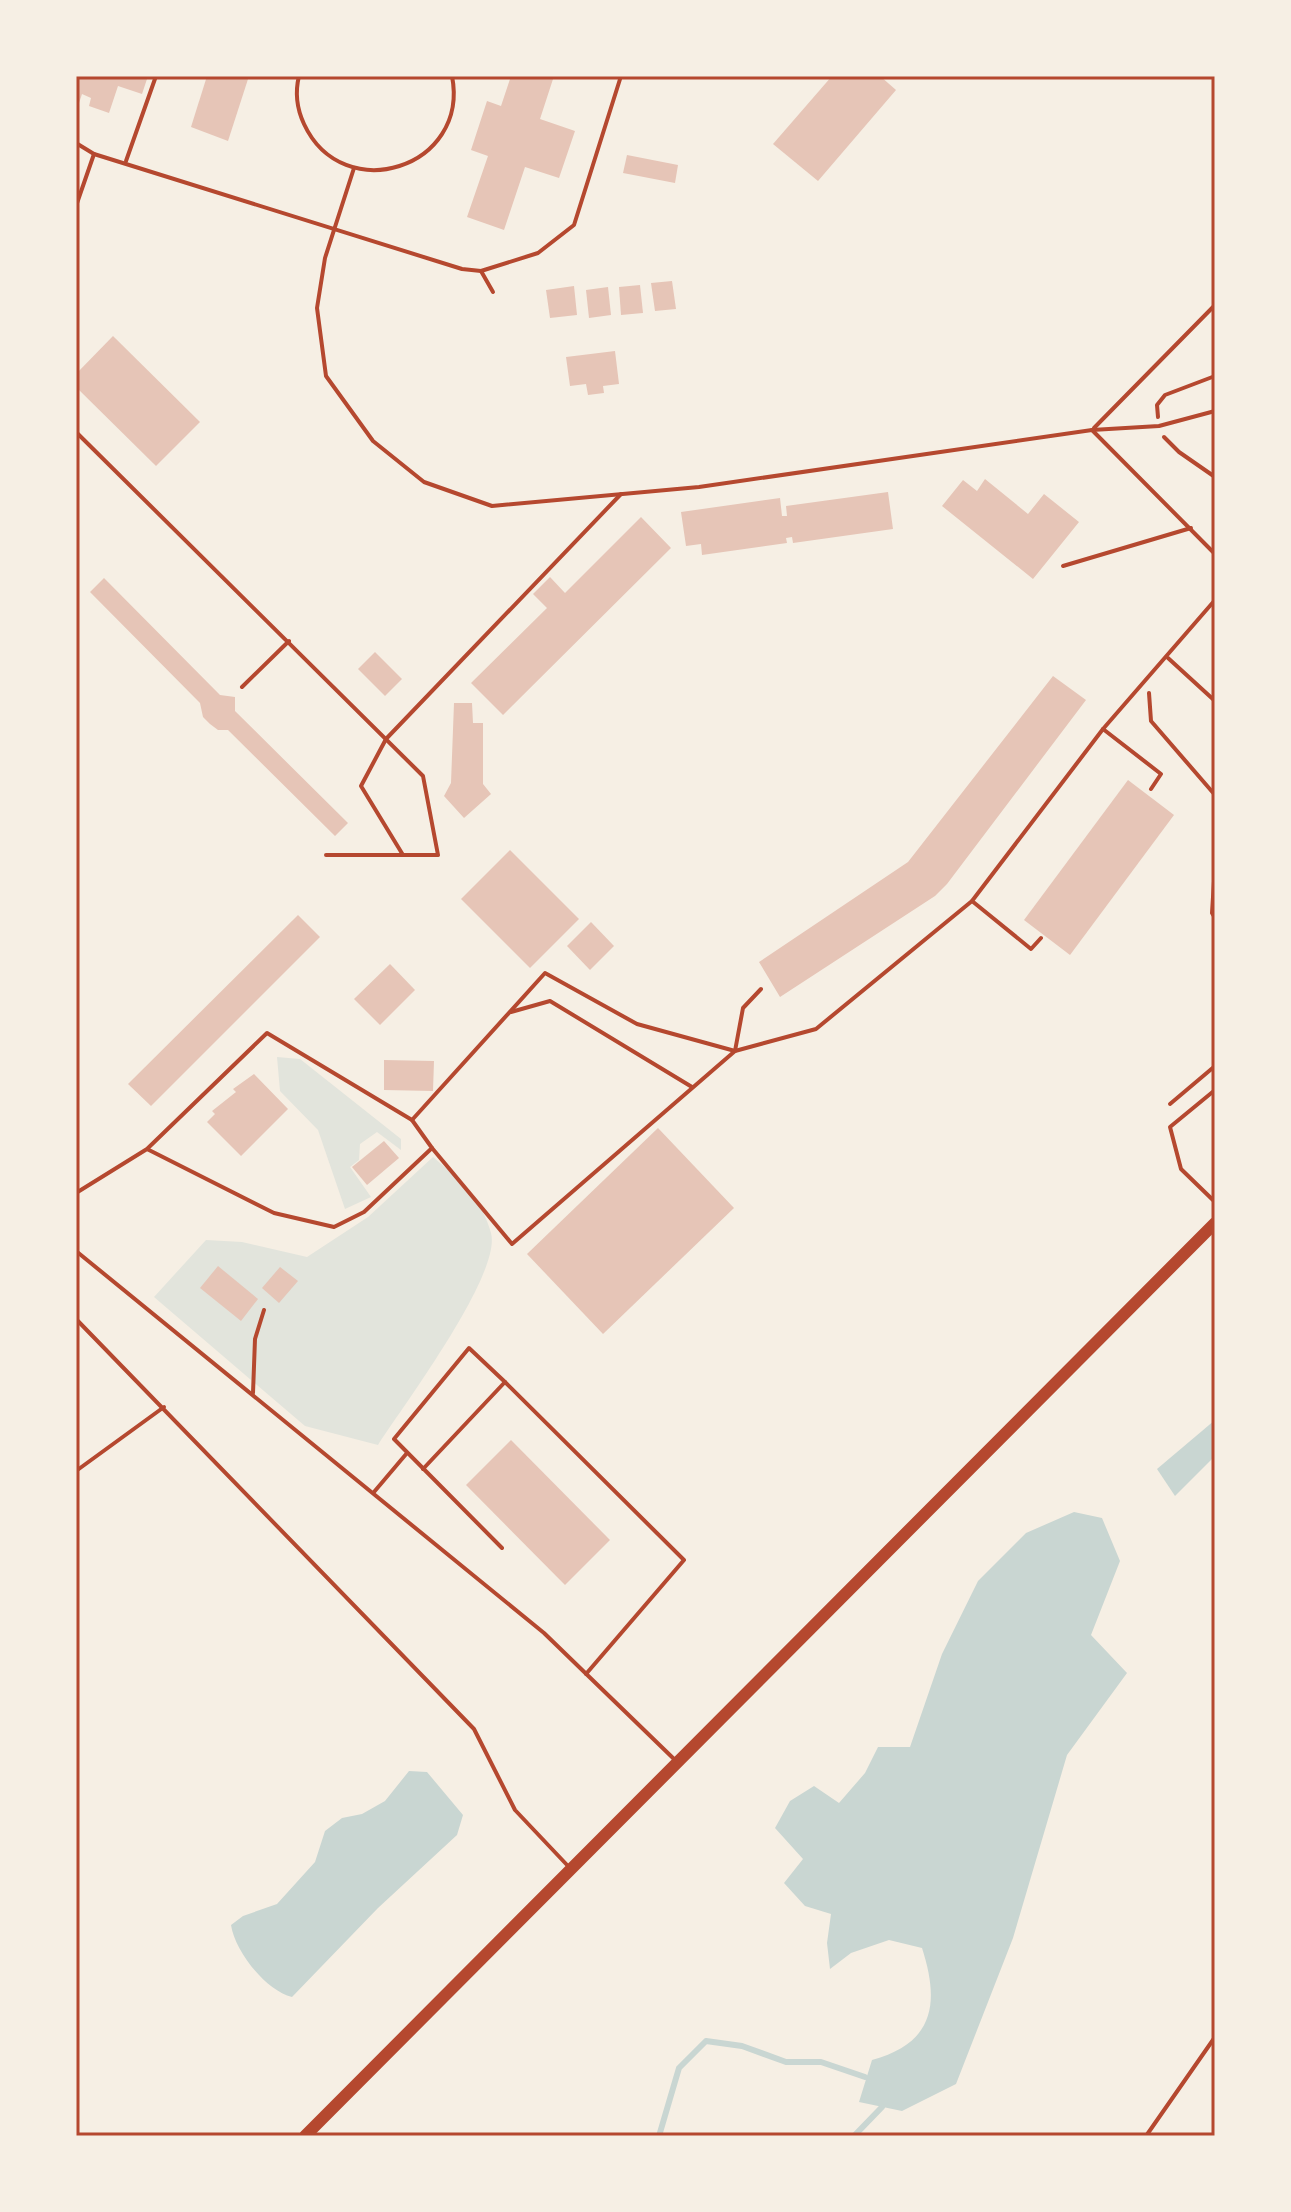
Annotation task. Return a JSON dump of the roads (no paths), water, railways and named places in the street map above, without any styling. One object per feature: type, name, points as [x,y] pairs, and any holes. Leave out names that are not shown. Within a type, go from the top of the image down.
[{"type":"main road","points":[[305,2136],[1215,1223]]},
{"type":"lane","points":[[126,161],[156,76]]},
{"type":"lane","points":[[299,76],[299,112],[310,137],[330,157],[354,168],[379,171],[403,166],[425,154],[442,136],[452,114],[452,76]]},
{"type":"lane","points":[[76,143],[94,154],[126,161],[462,269],[481,271],[538,253],[574,225],[621,76]]},
{"type":"lane","points":[[76,206],[94,154]]},
{"type":"lane","points":[[354,168],[325,258],[317,308],[326,376],[373,441],[424,482],[492,506],[699,487],[1092,430],[1159,426],[1215,411]]},
{"type":"lane","points":[[481,271],[493,292]]},
{"type":"lane","points":[[1092,430],[1215,305]]},
{"type":"lane","points":[[1092,430],[1215,554]]},
{"type":"lane","points":[[76,432],[423,776],[438,855],[326,855]]},
{"type":"lane","points":[[403,855],[361,786],[386,739],[621,494]]},
{"type":"lane","points":[[1063,566],[1191,528]]},
{"type":"lane","points":[[76,1193],[147,1149],[267,1033],[412,1120],[512,1244],[735,1051],[816,1029],[972,901],[1103,729],[1168,658],[1215,600]]},
{"type":"lane","points":[[242,687],[289,641]]},
{"type":"lane","points":[[1168,658],[1215,701]]},
{"type":"lane","points":[[1103,729],[1161,774],[1151,789]]},
{"type":"lane","points":[[972,901],[1031,949],[1041,938]]},
{"type":"lane","points":[[412,1120],[545,973],[637,1024],[735,1051]]},
{"type":"lane","points":[[735,1051],[743,1008],[761,989]]},
{"type":"lane","points":[[509,1013],[550,1001],[692,1087]]},
{"type":"lane","points":[[1215,1090],[1170,1127],[1181,1169],[1215,1202]]},
{"type":"lane","points":[[147,1149],[274,1213],[334,1227],[364,1212],[432,1148]]},
{"type":"lane","points":[[76,1251],[544,1633],[679,1764]]},
{"type":"lane","points":[[253,1393],[255,1339],[264,1310]]},
{"type":"lane","points":[[76,1319],[474,1729],[515,1810],[573,1870]]},
{"type":"lane","points":[[502,1548],[394,1439],[469,1348],[684,1560],[586,1674]]},
{"type":"lane","points":[[423,1469],[505,1382]]},
{"type":"lane","points":[[76,1471],[164,1407]]},
{"type":"lane","points":[[374,1492],[407,1453]]},
{"type":"waterway","points":[[659,2136],[679,2068],[706,2041],[742,2046],[786,2062],[821,2062],[865,2077]]},
{"type":"waterway","points":[[854,2136],[882,2107]]}]
